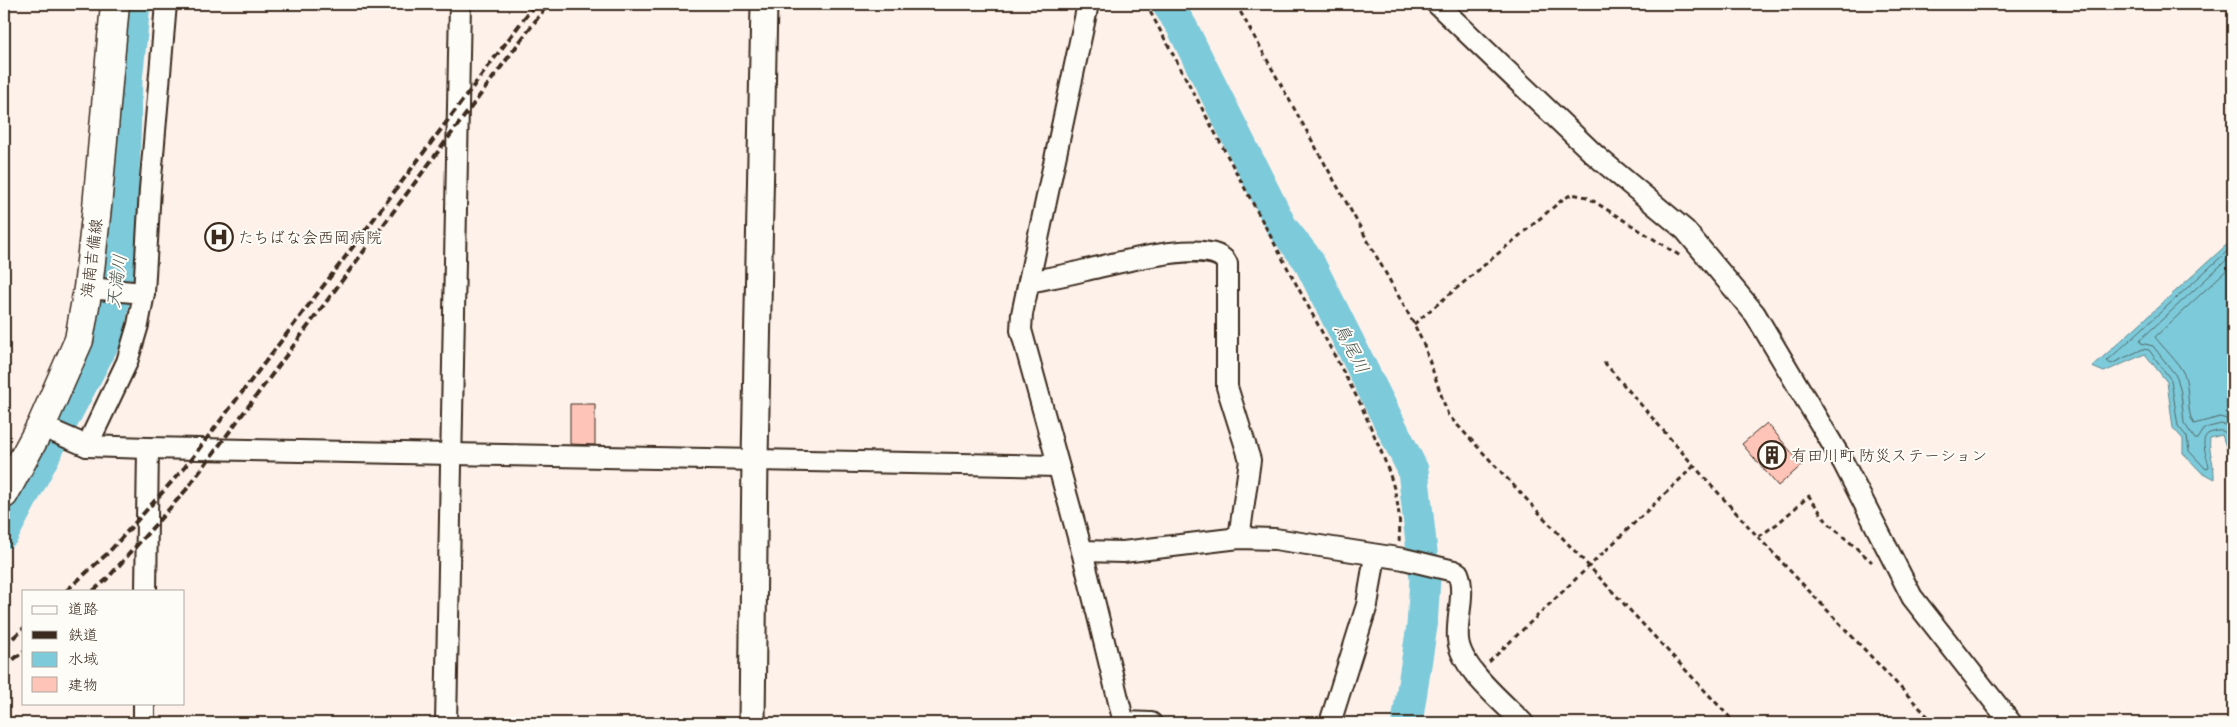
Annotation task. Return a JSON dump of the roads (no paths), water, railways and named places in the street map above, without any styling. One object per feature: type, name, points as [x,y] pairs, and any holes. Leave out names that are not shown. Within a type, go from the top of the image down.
[{"type":"main road","name":"海南吉備線","points":[[4,494],[14,459],[41,426],[79,340],[88,288],[98,207],[114,4]]},
{"type":"street","points":[[87,446],[127,362],[138,325],[144,293],[151,179],[166,4]]},
{"type":"street","points":[[446,723],[460,4]]},
{"type":"street","points":[[752,723],[764,4]]},
{"type":"street","points":[[1088,4],[1020,330],[1082,551],[1124,723],[1151,723]]},
{"type":"street","points":[[1437,4],[1594,155],[1686,230],[1755,314],[1843,462],[1912,597],[2011,723]]},
{"type":"street","points":[[1029,282],[1085,271],[1122,260],[1171,252],[1214,254],[1225,260],[1227,264],[1227,387],[1250,460],[1239,538]]},
{"type":"street","points":[[88,288],[144,293]]},
{"type":"street","points":[[41,426],[87,446],[1057,466]]},
{"type":"street","points":[[146,590],[148,448]]},
{"type":"street","points":[[1082,551],[1124,552],[1239,538],[1275,539],[1400,559],[1454,570],[1458,573],[1461,585],[1458,638],[1460,650],[1476,674],[1523,723]]},
{"type":"street","points":[[1330,723],[1367,605],[1375,555]]},
{"type":"street","points":[[144,704],[144,723]]},
{"type":"water","points":[[2233,239],[2233,457],[2228,453],[2222,435],[2210,438],[2214,479],[2201,472],[2183,453],[2183,439],[2173,428],[2167,382],[2145,354],[2104,372],[2092,367]]},
{"type":"waterway","name":"天満川","points":[[4,533],[108,335],[121,262],[127,80],[135,4]]},
{"type":"waterway","name":"鳥尾川","points":[[1167,4],[1182,27],[1282,227],[1308,260],[1413,470],[1425,579],[1422,626],[1407,723]]},
{"type":"railway","points":[[67,590],[108,553],[185,467],[535,4]]},
{"type":"railway","points":[[94,590],[106,580],[186,490],[548,4]]},
{"type":"railway","points":[[4,646],[22,630]]},
{"type":"railway","points":[[4,667],[22,653]]},
{"type":"place","name":"たちばな会西岡病院","points":[[219,237]]},
{"type":"place","name":"有田川町 防災ステーション","points":[[1772,455]]}]
